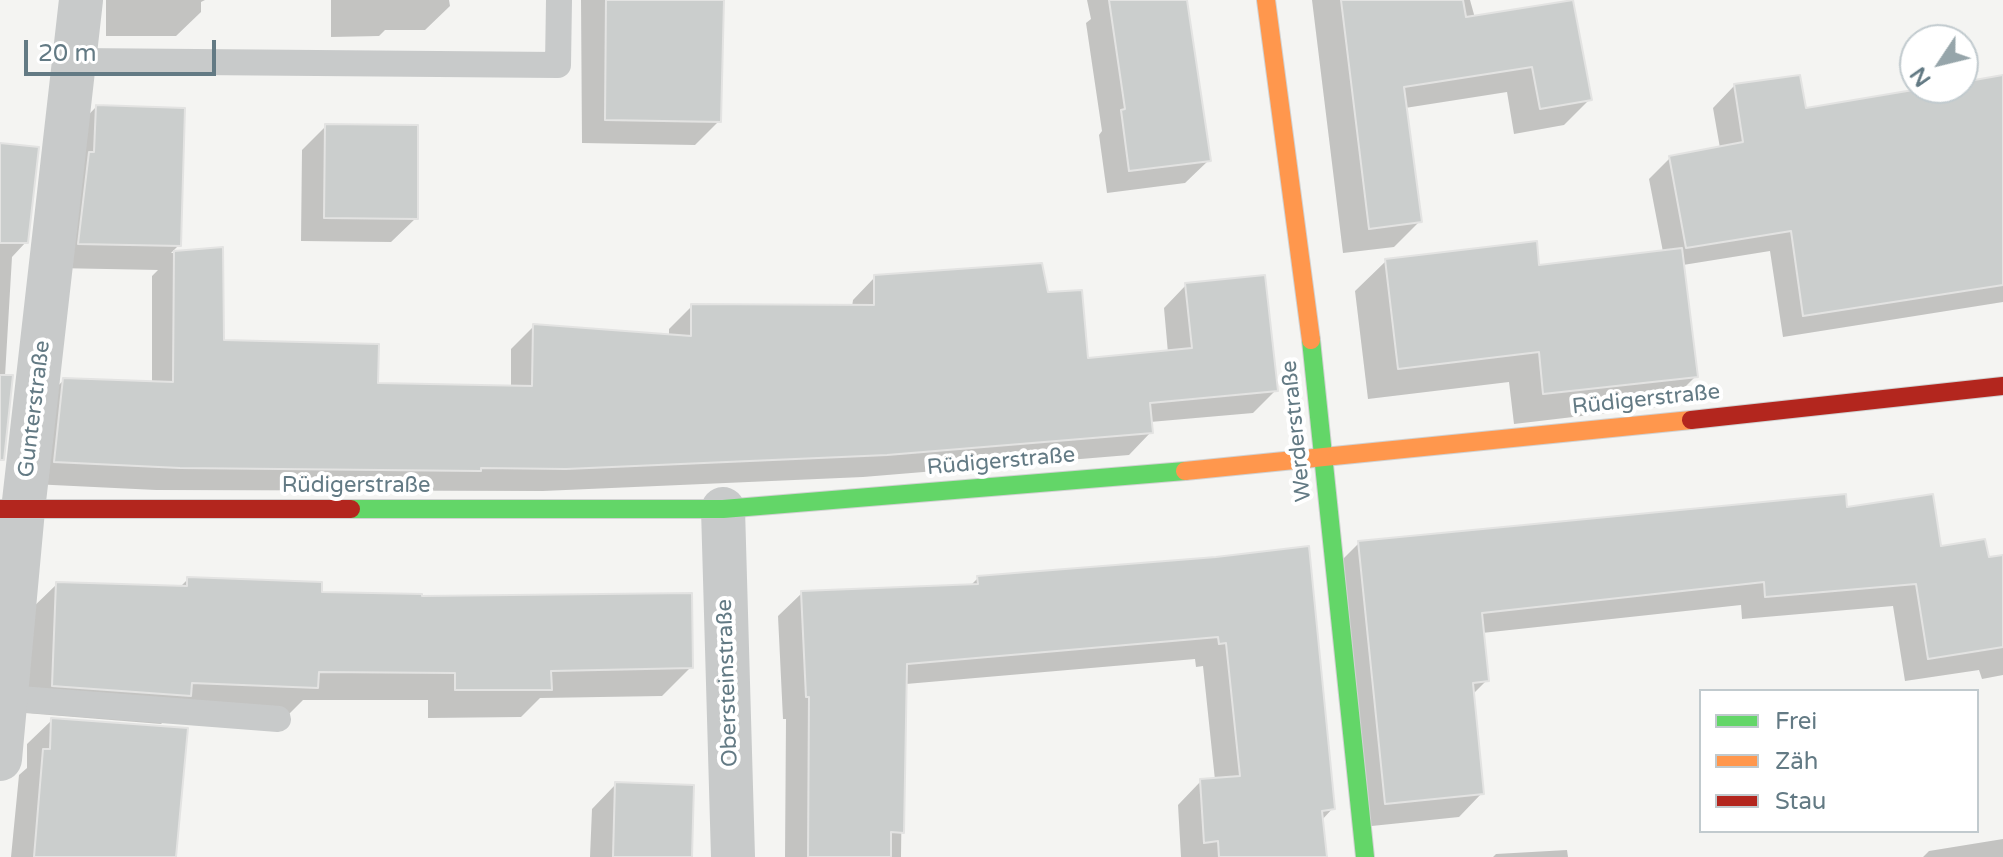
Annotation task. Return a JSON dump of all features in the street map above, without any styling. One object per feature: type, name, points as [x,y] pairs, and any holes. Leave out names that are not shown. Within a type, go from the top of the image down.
[{"type":"street","name":"Gunterstraße","points":[[0,759],[12,510],[76,61],[81,0]]},
{"type":"street","name":"Werderstraße","points":[[1266,0],[1286,133],[1325,459],[1365,857]]},
{"type":"street","name":"Rüdigerstraße","points":[[12,510],[723,509],[1325,459],[2003,386]]},
{"type":"street","name":"Obersteinstraße","points":[[723,509],[733,857]]},
{"type":"lane","points":[[76,61],[558,65],[559,0]]},
{"type":"lane","points":[[5,698],[278,719]]},
{"type":"building","points":[[606,0],[724,0],[721,122],[605,120]]},
{"type":"building","points":[[1109,0],[1187,0],[1211,161],[1129,171],[1121,110],[1125,109]]},
{"type":"building","points":[[1341,0],[1463,0],[1466,17],[1573,0],[1592,100],[1540,109],[1532,67],[1404,87],[1422,222],[1369,229]]},
{"type":"building","points":[[1800,75],[1806,108],[1899,92],[1899,104],[1979,104],[1979,79],[2003,75],[2003,285],[1803,316],[1791,231],[1686,248],[1669,156],[1743,142],[1734,84]]},
{"type":"building","points":[[96,105],[185,108],[181,246],[78,244],[89,152],[94,152]]},
{"type":"building","points":[[325,124],[418,125],[418,219],[324,218]]},
{"type":"building","points":[[0,143],[39,147],[28,243],[0,243]]},
{"type":"building","points":[[1537,241],[1539,265],[1682,248],[1698,377],[1543,394],[1539,352],[1398,369],[1385,259]]},
{"type":"building","points":[[223,247],[224,340],[379,344],[378,383],[532,386],[533,324],[691,336],[691,304],[874,305],[874,275],[1042,263],[1048,292],[1082,290],[1088,358],[1192,348],[1185,283],[1265,275],[1278,391],[1150,403],[1153,433],[887,455],[566,469],[481,468],[481,471],[180,468],[54,462],[63,378],[173,382],[174,251]]},
{"type":"building","points":[[0,375],[13,375],[4,460],[0,460]]},
{"type":"building","points":[[1846,494],[1847,507],[1933,494],[1941,546],[1985,539],[1989,557],[2003,555],[2003,647],[1928,659],[1916,584],[1765,597],[1764,582],[1482,613],[1489,681],[1473,683],[1484,794],[1385,804],[1358,541]]},
{"type":"building","points":[[1309,546],[1335,809],[1322,811],[1327,857],[1219,857],[1218,841],[1204,843],[1200,779],[1240,776],[1226,643],[1219,644],[1218,637],[907,664],[904,833],[891,832],[891,857],[808,857],[809,697],[806,697],[801,591],[978,584],[977,576],[1216,557]]},
{"type":"building","points":[[187,577],[322,582],[322,592],[422,596],[692,593],[693,668],[551,671],[552,690],[455,690],[455,673],[319,672],[318,688],[192,683],[191,696],[52,686],[56,582],[187,586]]},
{"type":"building","points":[[51,718],[188,728],[176,857],[34,857],[43,749],[50,749]]},
{"type":"building","points":[[615,782],[694,785],[692,857],[613,857]]},
{"type":"traffic: fast","points":[[1311,340],[1365,857]]},
{"type":"traffic: fast","points":[[351,509],[723,509],[1185,471]]},
{"type":"traffic: slow","points":[[1266,0],[1311,340]]},
{"type":"traffic: slow","points":[[1185,471],[1691,420]]},
{"type":"traffic: jam","points":[[1691,420],[2003,386]]},
{"type":"traffic: jam","points":[[0,509],[351,509]]}]
